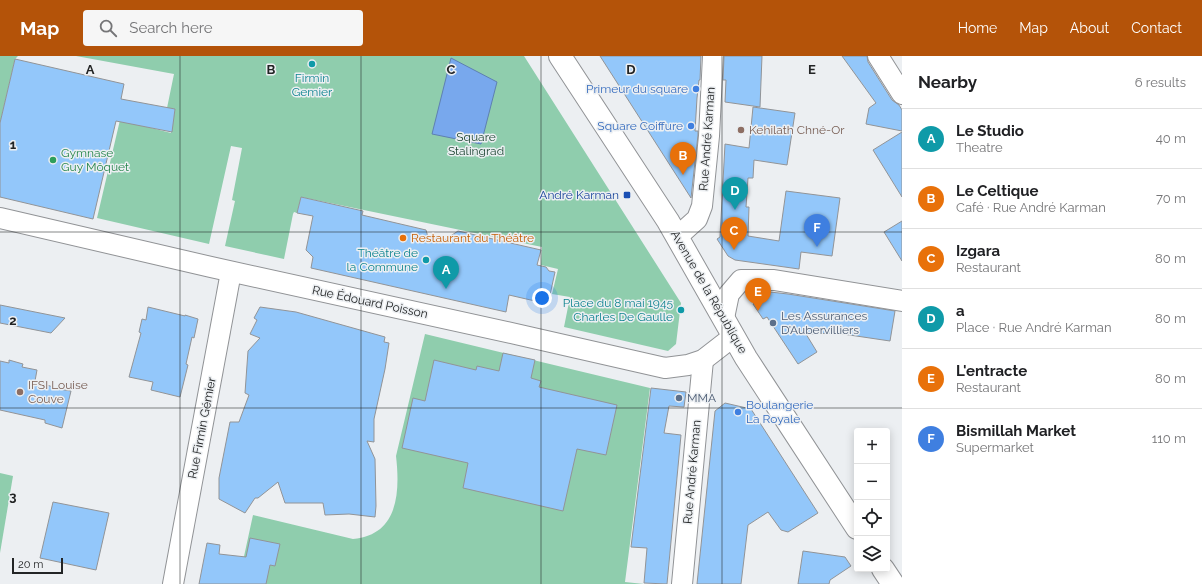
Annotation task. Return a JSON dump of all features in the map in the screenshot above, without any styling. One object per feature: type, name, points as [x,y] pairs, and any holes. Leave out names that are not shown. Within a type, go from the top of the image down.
[{"type":"main road","name":"Avenue de la République","points":[[560,56],[668,221],[746,358],[854,523]]},
{"type":"main road","points":[[885,572],[893,584]]},
{"type":"street","name":"Rue André Karman","points":[[677,237],[697,219],[702,206],[709,136],[713,56]]},
{"type":"street","points":[[878,56],[902,94]]},
{"type":"street","name":"Rue Édouard Poisson","points":[[0,218],[231,272],[665,368],[688,365],[703,360],[734,336]]},
{"type":"street","name":"Rue Firmin Gémier","points":[[173,584],[231,272]]},
{"type":"street","points":[[724,318],[729,294],[741,280],[774,280],[902,301]]},
{"type":"street","name":"Rue André Karman","points":[[682,584],[703,360]]},
{"type":"green space","points":[[0,56],[18,56],[15,59],[0,123]]},
{"type":"green space","name":"Square Stalingrad","points":[[76,56],[524,56],[681,303],[676,344],[668,351],[564,327],[570,297],[552,294],[558,269],[541,265],[542,247],[301,197],[297,213],[294,212],[293,214],[284,259],[225,246],[235,201],[232,200],[242,148],[231,146],[209,244],[97,218],[120,120],[171,133],[175,109],[167,108],[174,74]]},
{"type":"green space","points":[[425,334],[650,388],[625,582],[644,584],[238,584],[253,515],[353,539],[368,536],[380,529],[388,520],[396,497],[396,456]]},
{"type":"green space","points":[[0,473],[13,476],[0,553]]},
{"type":"water","points":[[451,58],[497,82],[481,144],[432,134]]},
{"type":"building","points":[[600,56],[701,56],[695,131],[698,131],[698,135],[691,198]]},
{"type":"building","points":[[724,56],[762,56],[760,107],[725,102],[726,80],[723,80]]},
{"type":"building","points":[[842,56],[867,56],[868,62],[892,100],[899,105],[902,110],[902,131],[866,124],[869,108],[876,103]]},
{"type":"building","name":"Gymnase Guy Môquet","points":[[15,59],[124,84],[121,99],[175,109],[172,132],[116,121],[93,219],[0,197],[0,123]]},
{"type":"building","points":[[753,107],[795,113],[787,165],[754,160],[753,178],[748,178],[746,207],[749,207],[748,236],[779,241],[786,191],[840,198],[832,256],[801,252],[799,269],[735,260],[728,256],[717,239],[720,237],[725,144],[749,148]]},
{"type":"building","points":[[902,132],[902,197],[873,150]]},
{"type":"building","name":"Théâtre de la Commune","points":[[301,197],[363,211],[362,215],[426,230],[428,237],[443,241],[458,231],[541,250],[537,265],[546,267],[549,271],[555,272],[548,304],[509,295],[506,312],[311,268],[313,257],[306,250],[313,216],[297,213]]},
{"type":"building","points":[[902,221],[902,261],[884,232]]},
{"type":"building","points":[[750,292],[788,294],[895,311],[890,341],[836,333],[806,334],[817,352],[798,364],[767,317],[763,319],[753,304],[757,302]]},
{"type":"building","points":[[0,305],[65,318],[51,333],[0,323]]},
{"type":"building","points":[[148,307],[198,319],[194,338],[192,337],[186,364],[188,365],[180,397],[151,390],[153,382],[129,377],[141,333],[139,332],[142,319],[146,320]]},
{"type":"building","points":[[260,307],[296,312],[385,337],[384,342],[389,343],[374,419],[374,442],[367,441],[375,459],[375,517],[349,514],[325,515],[323,503],[285,503],[278,482],[258,498],[255,498],[245,513],[219,499],[219,478],[230,422],[239,422],[249,395],[245,393],[248,351],[260,338],[250,334],[257,320],[254,318]]},
{"type":"building","points":[[503,353],[535,360],[531,378],[541,381],[539,387],[617,405],[606,455],[577,449],[563,511],[463,488],[468,463],[402,448],[413,398],[425,401],[434,360],[476,370],[477,366],[499,371]]},
{"type":"building","points":[[9,360],[23,364],[22,367],[37,370],[35,381],[59,389],[71,391],[62,428],[45,423],[45,420],[0,410],[0,361],[9,363]]},
{"type":"building","points":[[651,388],[686,392],[684,407],[669,406],[664,433],[681,435],[667,584],[644,583],[647,548],[631,547]]},
{"type":"building","points":[[725,403],[751,409],[818,513],[788,532],[781,530],[768,512],[748,525],[741,584],[697,584],[715,411]]},
{"type":"building","points":[[53,502],[109,513],[96,570],[40,558]]},
{"type":"building","points":[[250,538],[280,544],[275,566],[270,565],[266,584],[199,584],[207,543],[220,545],[219,554],[246,557]]},
{"type":"building","points":[[803,551],[845,557],[851,566],[830,580],[829,584],[798,584]]},
{"type":"place","name":"Firmin Gemier","points":[[312,64]]},
{"type":"place","name":"Primeur du square","points":[[696,89]]},
{"type":"place","name":"Square Coiffure","points":[[691,126]]},
{"type":"place","name":"Kehilath Chné-Or","points":[[741,130]]},
{"type":"place","name":"Gymnase Guy Môquet","points":[[53,160]]},
{"type":"place","name":"Le Celtique","points":[[683,175]]},
{"type":"place","name":"André Karman","points":[[627,195]]},
{"type":"place","name":"a","points":[[735,210]]},
{"type":"place","name":"Restaurant du Théâtre","points":[[403,238]]},
{"type":"place","name":"Bismillah Market","points":[[817,247]]},
{"type":"place","name":"Izgara","points":[[734,250]]},
{"type":"place","name":"Théâtre de la Commune","points":[[426,260]]},
{"type":"place","name":"Le Studio","points":[[446,289]]},
{"type":"place","name":"Place du 8 mai 1945 Charles De Gaulle","points":[[681,310]]},
{"type":"place","name":"L'entracte","points":[[758,311]]},
{"type":"place","name":"Les Assurances D’Aubervilliers","points":[[773,323]]},
{"type":"place","name":"IFSI Louise Couve","points":[[20,392]]},
{"type":"place","name":"MMA","points":[[679,398]]},
{"type":"place","name":"Boulangerie La Royale","points":[[738,412]]}]
